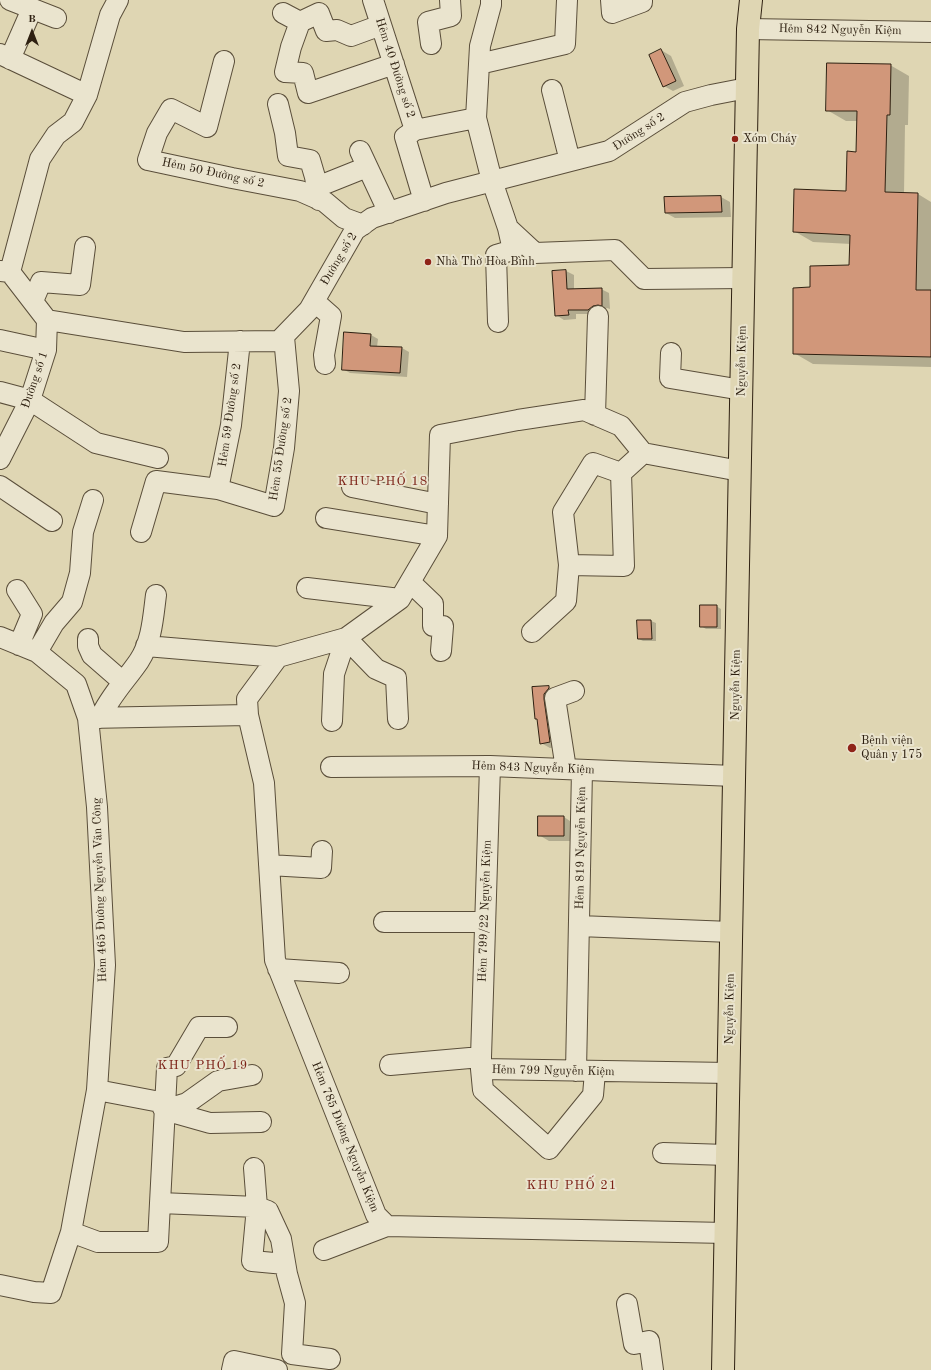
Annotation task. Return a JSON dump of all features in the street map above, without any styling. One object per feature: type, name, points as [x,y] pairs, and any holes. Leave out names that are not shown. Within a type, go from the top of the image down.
[{"type":"main road","name":"Nguyễn Kiệm","points":[[723,1370],[748,29],[751,0]]},
{"type":"street","points":[[10,0],[56,18]]},
{"type":"street","points":[[118,0],[110,14],[87,95],[73,122],[56,135],[40,159],[5,272],[33,301],[47,320],[184,342],[279,341],[284,337]]},
{"type":"street","name":"Hẻm 40 Đường số 2","points":[[373,0],[415,130],[405,137],[424,200]]},
{"type":"street","points":[[431,44],[428,22],[451,16],[450,0]]},
{"type":"street","points":[[491,0],[480,46],[476,118],[492,181],[508,228],[513,250],[496,255],[498,322]]},
{"type":"street","points":[[479,64],[565,44],[567,0]]},
{"type":"street","points":[[611,0],[612,13],[642,2],[642,0]]},
{"type":"street","points":[[32,9],[5,57],[87,95]]},
{"type":"street","points":[[381,25],[351,36],[337,30],[326,31],[319,13],[292,18],[291,46],[285,72],[303,72],[308,93],[394,64]]},
{"type":"street","name":"Hẻm 842 Nguyễn Kiệm","points":[[748,29],[931,32]]},
{"type":"street","name":"Hẻm 50 Đường số 2","points":[[224,61],[207,127],[171,109],[157,133],[148,160],[232,178],[318,193],[325,202],[344,218],[362,225]]},
{"type":"street","name":"Đường số 2","points":[[284,337],[309,310],[354,230],[372,218],[446,193],[609,151],[685,102],[747,88]]},
{"type":"street","points":[[552,90],[570,161]]},
{"type":"street","points":[[278,104],[285,133],[288,156],[310,160],[316,177],[318,193],[363,159],[388,213]]},
{"type":"street","points":[[415,130],[476,118]]},
{"type":"street","points":[[508,228],[536,253],[615,250],[644,279],[744,278]]},
{"type":"street","points":[[33,301],[41,282],[80,285],[86,247]]},
{"type":"street","points":[[314,301],[331,316],[324,355],[325,364]]},
{"type":"street","points":[[595,415],[598,316]]},
{"type":"street","name":"Đường số 1","points":[[0,459],[30,400],[46,350],[47,320]]},
{"type":"street","name":"Hẻm 55 Đường số 2","points":[[141,532],[156,481],[218,489],[274,506],[284,448],[289,391],[284,337]]},
{"type":"street","points":[[0,340],[46,350]]},
{"type":"street","name":"Hẻm 59 Đường số 2","points":[[218,489],[231,424],[240,341]]},
{"type":"street","points":[[672,353],[670,378],[742,390]]},
{"type":"street","points":[[0,392],[30,400],[96,443],[158,458]]},
{"type":"street","points":[[146,646],[278,657],[346,638],[400,600],[437,536],[440,435],[518,420],[584,410],[621,426],[643,453],[740,471]]},
{"type":"street","points":[[569,565],[624,566],[621,473],[643,453]]},
{"type":"street","points":[[532,632],[566,601],[569,565],[563,512],[593,463],[621,473]]},
{"type":"street","points":[[0,486],[52,521]]},
{"type":"street","points":[[352,487],[438,504]]},
{"type":"street","points":[[28,648],[72,602],[80,574],[83,532],[93,500]]},
{"type":"street","points":[[326,518],[437,536]]},
{"type":"street","points":[[410,582],[433,604],[433,626],[443,626],[441,651]]},
{"type":"street","points":[[307,588],[400,600]]},
{"type":"street","points":[[17,590],[32,614],[28,648]]},
{"type":"street","points":[[94,718],[106,705],[140,660],[151,633],[156,595]]},
{"type":"street","name":"Hẻm 465 Đường Nguyễn Văn Công","points":[[0,637],[28,648],[76,684],[94,718],[105,965],[97,1090],[71,1232],[51,1293],[34,1292],[0,1285]]},
{"type":"street","points":[[346,638],[376,669],[396,678],[398,719]]},
{"type":"street","points":[[332,721],[334,674],[346,638]]},
{"type":"street","points":[[88,639],[88,646],[92,655],[123,682]]},
{"type":"street","name":"Hẻm 785 Đường Nguyễn Kiệm","points":[[278,657],[247,699],[248,715],[264,782],[275,960],[376,1215],[387,1226],[726,1234]]},
{"type":"street","name":"Hẻm 819 Nguyễn Kiệm","points":[[574,691],[555,698],[574,769],[579,926],[586,1072]]},
{"type":"street","points":[[94,718],[248,715]]},
{"type":"street","name":"Hẻm 843 Nguyễn Kiệm","points":[[331,767],[490,766],[734,776]]},
{"type":"street","name":"Hẻm 799/22 Nguyễn Kiệm","points":[[490,766],[481,1063],[483,1090],[549,1149],[593,1095],[586,1072]]},
{"type":"street","points":[[269,865],[321,868],[322,851]]},
{"type":"street","points":[[384,922],[485,922]]},
{"type":"street","name":"Hẻm 819 Nguyễn Kiệm","points":[[579,926],[732,932]]},
{"type":"street","points":[[278,969],[339,973]]},
{"type":"street","points":[[71,1232],[98,1242],[158,1242],[167,1068],[176,1066],[199,1027],[227,1027]]},
{"type":"street","name":"Hẻm 799 Nguyễn Kiệm","points":[[390,1065],[481,1063],[586,1072],[729,1073]]},
{"type":"street","points":[[164,1110],[188,1103],[218,1081],[252,1075]]},
{"type":"street","points":[[97,1090],[160,1102],[164,1110],[210,1123],[260,1122]]},
{"type":"street","points":[[664,1153],[727,1155]]},
{"type":"street","points":[[254,1168],[257,1207],[252,1261],[285,1264]]},
{"type":"street","points":[[160,1203],[257,1207],[268,1211],[281,1239],[285,1264],[295,1303],[292,1354],[330,1359]]},
{"type":"street","points":[[324,1250],[387,1226]]},
{"type":"street","points":[[626,1304],[634,1344],[649,1341],[653,1370]]},
{"type":"street","points":[[232,1370],[234,1361],[277,1370]]},
{"type":"building","points":[[661,49],[676,81],[663,87],[649,55]]},
{"type":"building","points":[[827,63],[891,64],[890,115],[887,115],[885,192],[918,193],[916,290],[931,290],[931,357],[793,354],[793,288],[810,287],[810,266],[849,265],[850,235],[793,232],[794,189],[846,191],[847,151],[856,152],[857,111],[826,111]]},
{"type":"building","points":[[721,196],[722,212],[665,213],[664,197]]},
{"type":"building","points":[[566,270],[567,289],[602,288],[602,306],[593,306],[588,310],[568,310],[569,315],[555,316],[552,271]]},
{"type":"building","points":[[344,332],[371,334],[370,346],[402,347],[400,373],[342,370]]},
{"type":"building","points":[[700,605],[717,605],[717,627],[700,627]]},
{"type":"building","points":[[637,620],[651,620],[652,639],[638,639]]},
{"type":"building","points":[[549,686],[544,694],[544,699],[550,742],[540,744],[537,719],[535,719],[532,687]]},
{"type":"building","points":[[538,816],[564,816],[564,836],[538,836]]},
{"type":"place","name":"Xóm Cháy","points":[[735,139]]},
{"type":"place","name":"Nhà Thờ Hòa Bình","points":[[428,262]]},
{"type":"place","name":"Bệnh viện Quân y 175","points":[[852,748]]},
{"type":"district","name":"KHU PHỐ 18","points":[[383,482]]},
{"type":"district","name":"KHU PHỐ 19","points":[[203,1066]]},
{"type":"district","name":"KHU PHỐ 21","points":[[572,1186]]}]
